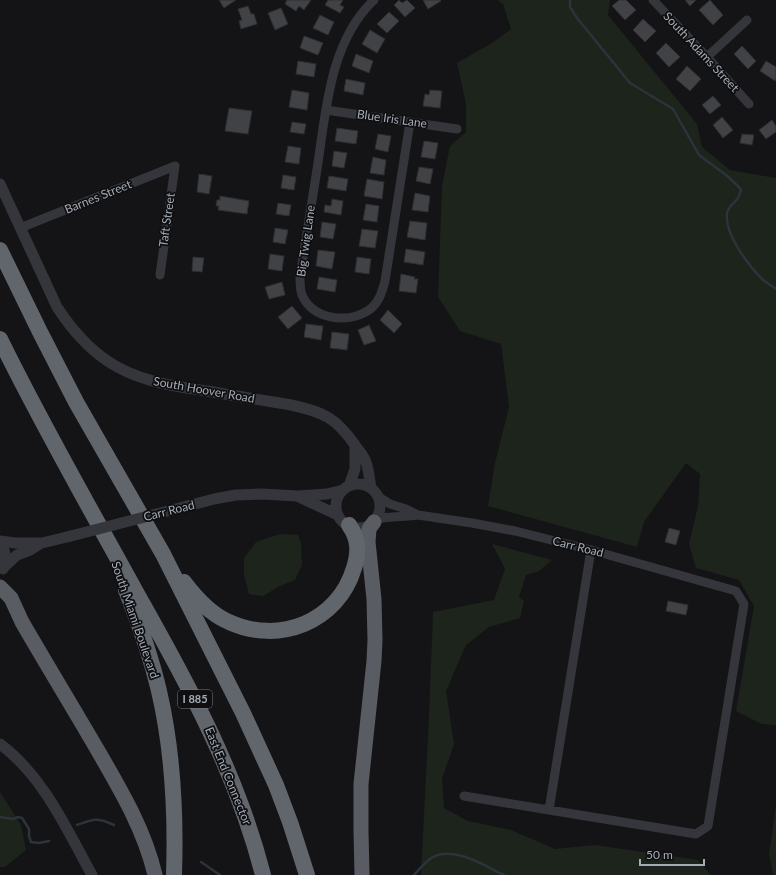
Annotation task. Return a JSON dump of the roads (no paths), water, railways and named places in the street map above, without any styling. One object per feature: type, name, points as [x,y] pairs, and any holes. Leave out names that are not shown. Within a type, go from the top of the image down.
[{"type":"highway","name":"I 885","points":[[0,250],[76,402],[163,554],[260,748],[290,822],[307,875]]},
{"type":"highway","name":"I 885","points":[[0,339],[42,420],[104,533]]},
{"type":"highway","points":[[163,554],[192,592],[217,616],[233,624],[249,629],[270,632],[282,631],[304,625],[324,613],[341,596],[347,587],[355,565],[358,548],[355,534],[343,520]]},
{"type":"highway","points":[[362,875],[360,831],[361,784],[375,640],[374,599],[368,538],[369,529],[375,520]]},
{"type":"highway","name":"South Miami Boulevard","points":[[104,533],[145,641],[163,711],[172,769],[175,847],[174,875]]},
{"type":"highway","name":"East End Connector","points":[[104,533],[184,677],[209,729],[239,800],[263,875]]},
{"type":"highway","points":[[0,587],[11,598],[22,622],[129,805],[147,847],[155,875]]},
{"type":"highway","points":[[0,602],[22,622]]},
{"type":"street","name":"Big Twig Lane","points":[[374,0],[367,7],[348,34],[330,82],[300,276],[302,294],[308,305],[324,315],[340,319],[358,316],[370,310],[382,295],[410,122]]},
{"type":"street","name":"South Adams Street","points":[[653,0],[749,104]]},
{"type":"street","points":[[707,57],[747,20]]},
{"type":"street","name":"Blue Iris Lane","points":[[326,110],[458,129]]},
{"type":"street","name":"Barnes Street","points":[[20,228],[175,166]]},
{"type":"street","name":"Taft Street","points":[[160,275],[175,166]]},
{"type":"street","name":"South Hoover Road","points":[[0,184],[57,307],[64,318],[89,347],[107,361],[127,372],[160,383],[274,402],[316,412],[329,417],[339,425],[364,457],[375,492]]},
{"type":"street","points":[[346,488],[361,484],[375,492],[380,508],[375,520],[364,527],[356,528],[343,520],[336,507],[337,500],[354,474],[356,464],[355,446]]},
{"type":"street","name":"Carr Road","points":[[0,542],[42,543],[214,499],[236,495],[268,494],[298,496],[327,494],[346,488]]},
{"type":"street","name":"Carr Road","points":[[375,492],[390,504],[418,515],[494,527],[591,550],[736,591],[744,604],[708,826],[696,834],[549,810]]},
{"type":"street","name":"Carr Road","points":[[298,496],[343,520]]},
{"type":"street","name":"Carr Road","points":[[375,520],[390,516],[405,517],[418,515]]},
{"type":"street","points":[[0,542],[6,556],[2,570]]},
{"type":"street","name":"Carr Road","points":[[2,570],[17,555],[42,543]]},
{"type":"street","points":[[464,796],[549,810],[591,550]]},
{"type":"street","points":[[0,744],[22,764],[47,795],[92,875]]},
{"type":"waterway","points":[[570,0],[570,7],[577,18],[630,83],[673,109],[699,155],[726,175],[739,187],[741,190],[738,197],[727,213],[729,230],[733,240],[751,267],[763,280],[776,289]]},
{"type":"waterway","points":[[0,817],[13,819],[18,817],[22,818],[29,829],[31,842],[39,843],[49,841]]},
{"type":"waterway","points":[[77,825],[95,820],[114,825]]},
{"type":"waterway","points":[[414,875],[429,859],[443,854],[452,854],[470,859],[504,875]]},
{"type":"waterway","points":[[201,862],[220,875]]}]
